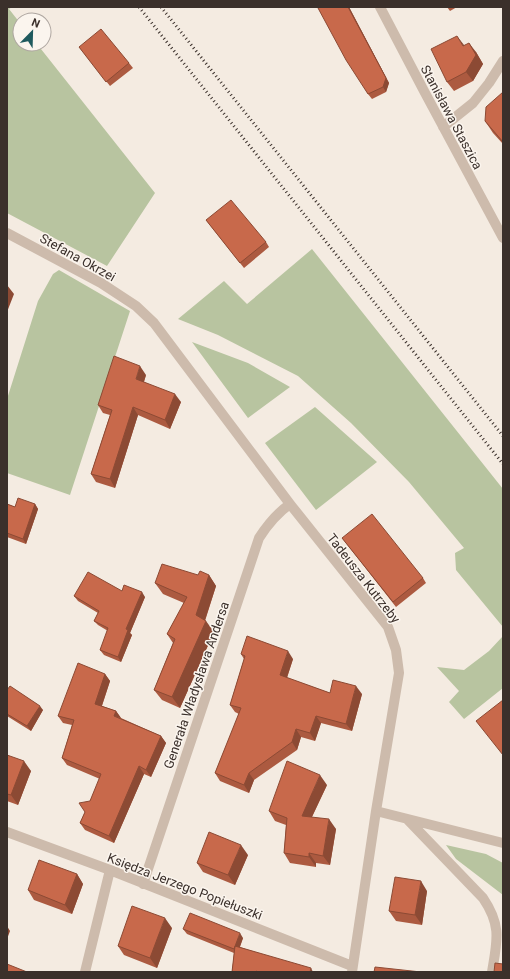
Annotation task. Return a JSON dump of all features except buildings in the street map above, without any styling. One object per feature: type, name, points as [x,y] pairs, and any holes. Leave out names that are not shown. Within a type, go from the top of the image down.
[{"type":"street","name":"Stanisława Staszica","points":[[380,7],[503,238]]},
{"type":"street","points":[[443,127],[473,103],[489,83],[503,61]]},
{"type":"street","name":"Stefana Okrzei","points":[[7,233],[101,283],[136,306]]},
{"type":"street","name":"Tadeusza Kutrzeby","points":[[136,306],[154,324],[290,504],[388,627],[396,650],[399,673],[352,969]]},
{"type":"street","name":"Generała Władysława Andersa","points":[[143,884],[259,538],[277,514],[290,504]]},
{"type":"street","points":[[376,811],[503,843]]},
{"type":"street","points":[[408,820],[483,898],[491,909],[498,935],[492,972]]},
{"type":"street","name":"Księdza Jerzego Popiełuszki","points":[[7,832],[110,870],[352,969]]},
{"type":"street","points":[[85,972],[110,870]]},
{"type":"green space","points":[[7,7],[12,7],[9,9],[12,13],[12,52],[43,52],[155,193],[107,266],[7,213]]},
{"type":"green space","points":[[312,249],[503,489],[503,627],[456,570],[455,553],[464,548],[409,482],[351,423],[298,376],[218,335],[178,319],[224,281],[247,304]]},
{"type":"green space","points":[[59,270],[130,311],[70,495],[7,473],[7,399],[38,301],[53,274]]},
{"type":"green space","points":[[192,342],[248,363],[290,387],[248,418]]},
{"type":"green space","points":[[315,407],[377,462],[316,510],[265,443]]},
{"type":"green space","points":[[503,636],[503,688],[464,719],[449,702],[459,691],[437,667],[464,670],[489,651]]},
{"type":"green space","points":[[446,845],[486,854],[503,863],[503,895],[456,859]]},
{"type":"railway","points":[[139,7],[503,464]]},
{"type":"railway","points":[[161,7],[503,436]]}]
